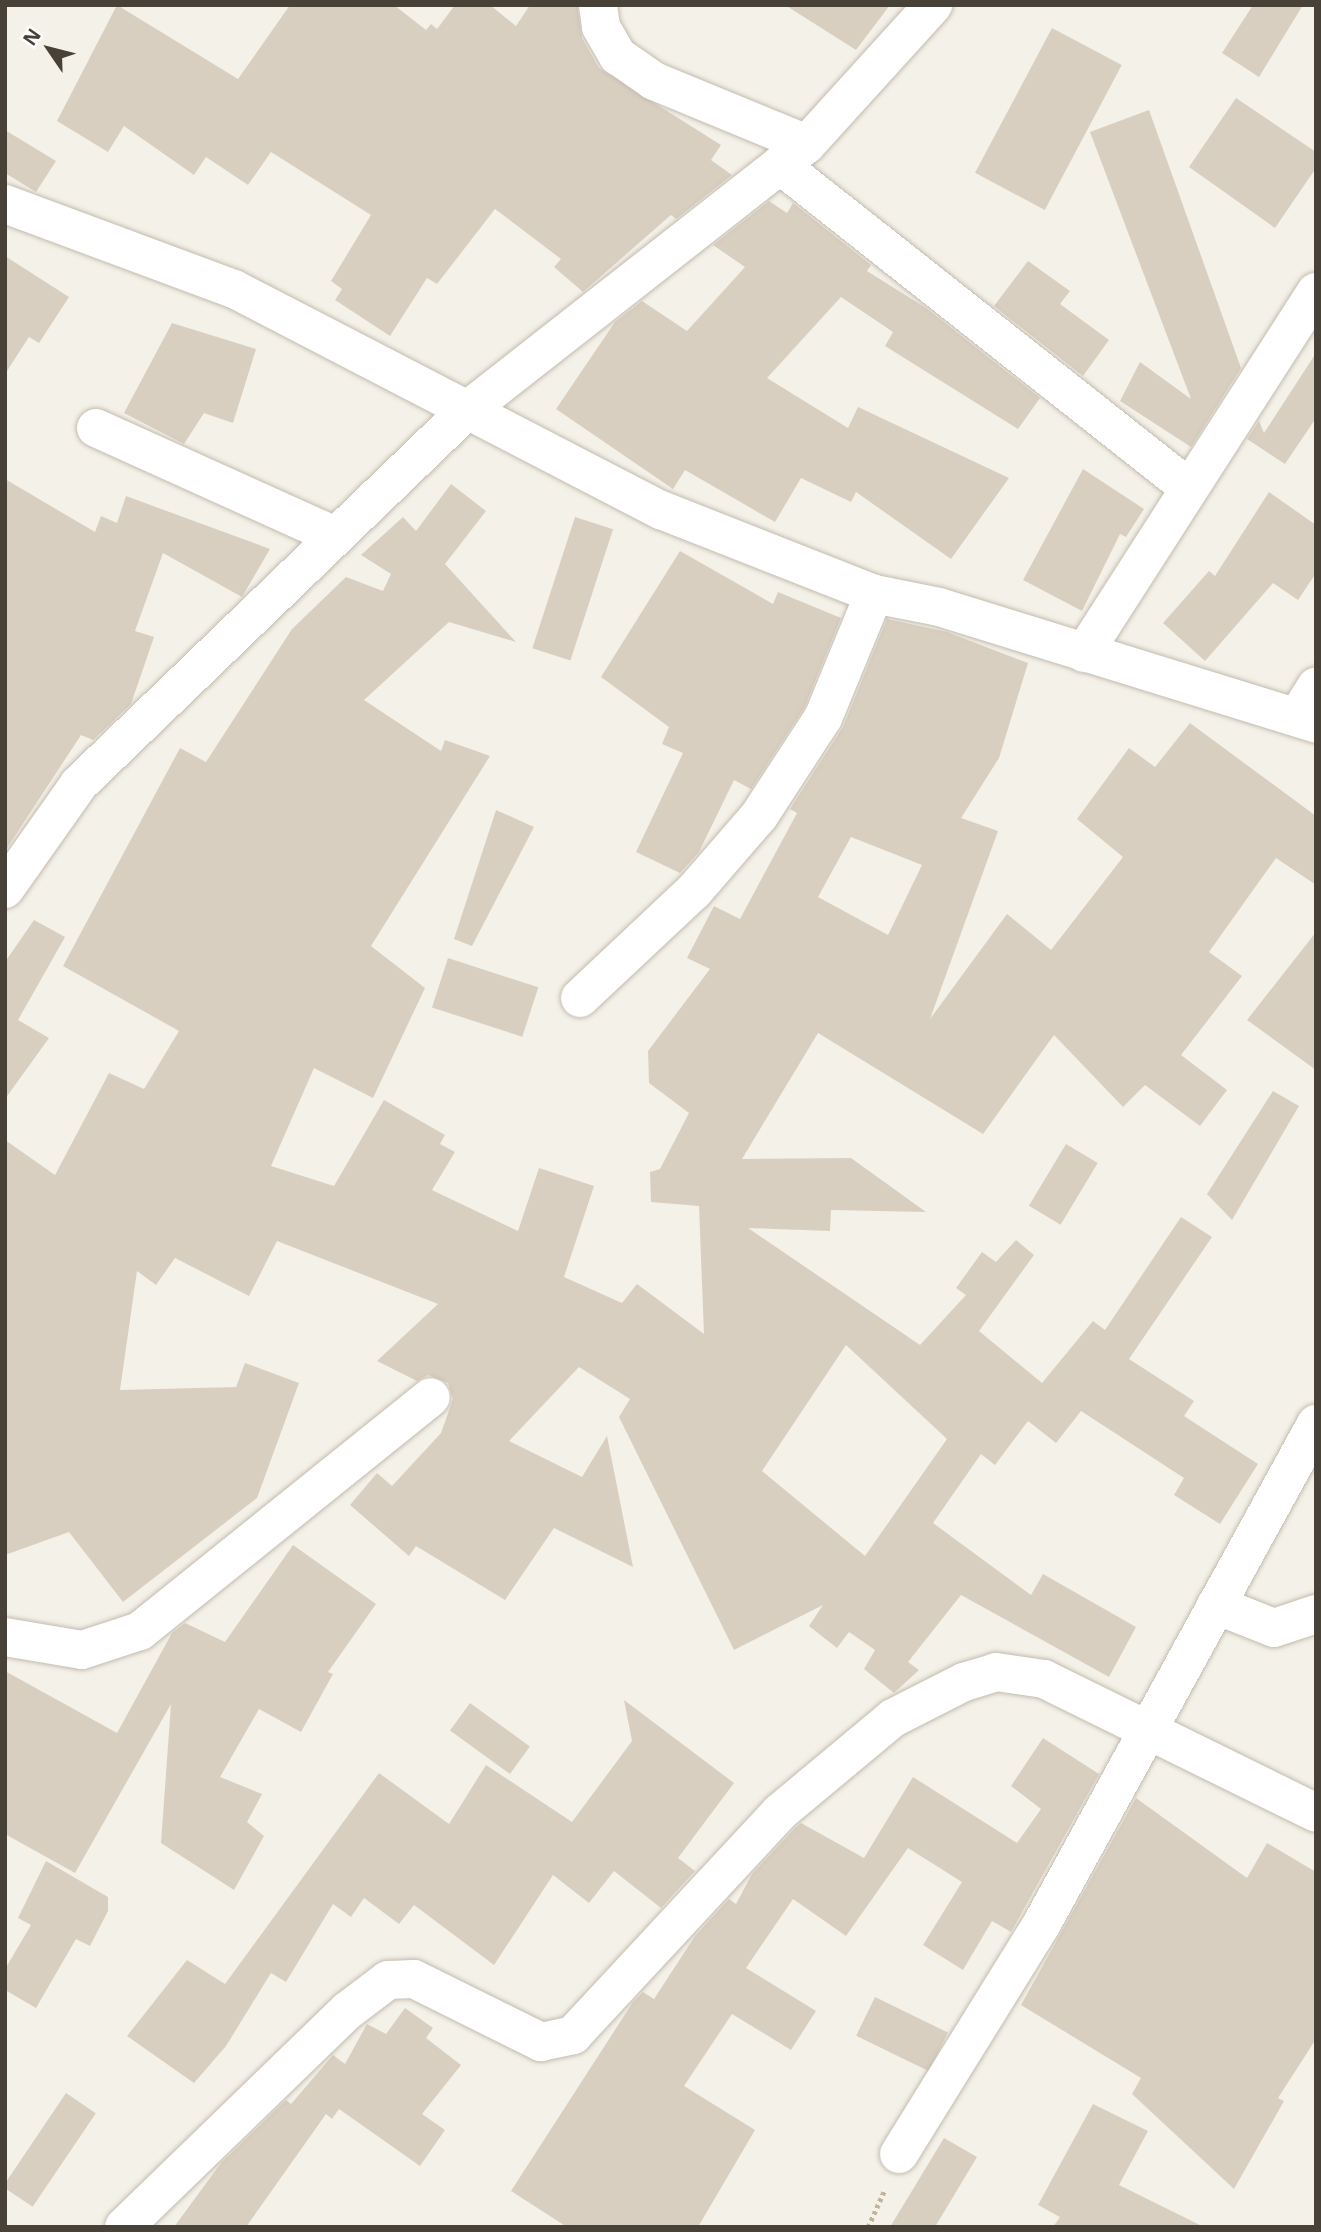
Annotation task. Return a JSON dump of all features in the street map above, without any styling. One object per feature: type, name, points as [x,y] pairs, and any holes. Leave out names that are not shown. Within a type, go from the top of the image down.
[{"type":"street","points":[[598,5],[601,27],[618,56],[654,81],[794,154],[1189,488]]},
{"type":"street","points":[[5,889],[79,784],[465,412],[794,154],[933,5]]},
{"type":"street","points":[[5,204],[234,289],[465,412],[661,510],[874,594],[1084,653],[1309,709]]},
{"type":"street","points":[[1084,653],[1316,292]]},
{"type":"street","points":[[96,428],[335,536]]},
{"type":"street","points":[[580,998],[694,891],[759,816],[823,718],[874,594]]},
{"type":"street","points":[[5,1637],[82,1650],[140,1631],[431,1398]]},
{"type":"street","points":[[899,2154],[1040,1927],[1316,1424]]},
{"type":"street","points":[[1216,1605],[1274,1628],[1316,1614]]},
{"type":"street","points":[[124,2227],[347,2011],[388,1980],[414,1979],[541,2042],[573,2035],[779,1813],[893,1718],[964,1682],[996,1672],[1044,1679],[1316,1813]]},
{"type":"building","points":[[117,5],[238,79],[290,5],[394,5],[426,30],[431,24],[437,29],[455,5],[490,5],[516,26],[530,5],[577,5],[582,38],[599,68],[721,145],[711,160],[732,175],[676,219],[671,215],[583,292],[554,267],[561,259],[495,209],[437,284],[427,278],[390,336],[335,300],[342,289],[331,281],[371,215],[271,152],[248,185],[206,157],[194,175],[124,126],[108,152],[57,121]]},
{"type":"building","points":[[785,5],[890,5],[856,50]]},
{"type":"building","points":[[1253,5],[1303,5],[1259,77],[1222,53]]},
{"type":"building","points":[[1052,28],[1122,65],[1045,210],[975,173]]},
{"type":"building","points":[[1236,98],[1316,152],[1316,168],[1275,228],[1189,167]]},
{"type":"building","points":[[1149,110],[1241,368],[1191,447],[1120,401],[1140,362],[1191,399],[1090,132]]},
{"type":"building","points":[[5,130],[56,161],[36,192],[5,173]]},
{"type":"building","points":[[769,201],[787,213],[793,203],[871,265],[867,271],[926,308],[1040,398],[1018,429],[885,346],[893,332],[841,297],[767,378],[848,428],[858,407],[1009,478],[951,559],[856,492],[851,502],[801,478],[775,522],[685,470],[673,489],[556,409],[615,322],[642,301],[687,331],[745,267],[713,245]]},
{"type":"building","points":[[5,256],[69,297],[39,343],[29,337],[5,374]]},
{"type":"building","points":[[1028,261],[1070,291],[1060,304],[1109,340],[1083,376],[994,306]]},
{"type":"building","points":[[172,323],[256,349],[233,423],[204,413],[184,444],[124,413]]},
{"type":"building","points":[[1316,353],[1316,418],[1285,464],[1247,439],[1259,421],[1264,433]]},
{"type":"building","points":[[1083,469],[1144,509],[1126,537],[1120,534],[1082,611],[1023,580]]},
{"type":"building","points":[[5,479],[95,532],[101,516],[117,523],[126,496],[270,549],[242,597],[163,553],[135,631],[154,637],[131,704],[93,740],[81,735],[5,851]]},
{"type":"building","points":[[451,484],[486,511],[445,564],[516,642],[449,622],[364,700],[441,751],[445,740],[490,756],[371,946],[425,988],[373,1098],[314,1068],[271,1166],[334,1186],[384,1100],[445,1135],[440,1144],[455,1152],[432,1190],[518,1231],[539,1168],[594,1186],[564,1277],[622,1303],[637,1284],[704,1334],[699,1206],[651,1202],[650,1172],[660,1169],[689,1113],[649,1083],[648,1051],[710,969],[687,958],[714,906],[740,919],[797,813],[790,809],[843,727],[887,619],[947,632],[1028,663],[999,758],[961,818],[998,831],[930,1019],[1007,914],[1051,950],[1123,857],[1077,819],[1129,748],[1155,767],[1190,723],[1316,816],[1316,885],[1276,858],[1209,952],[1242,976],[1181,1055],[1227,1090],[1200,1126],[1145,1085],[1123,1107],[1054,1035],[983,1134],[818,1033],[742,1159],[851,1158],[926,1212],[831,1210],[830,1231],[748,1228],[920,1345],[966,1295],[956,1288],[982,1252],[996,1262],[1016,1240],[1034,1255],[979,1331],[1042,1383],[1093,1321],[1105,1330],[1181,1217],[1212,1237],[1129,1359],[1194,1401],[1184,1416],[1258,1464],[1220,1524],[1174,1495],[1184,1478],[1081,1411],[1056,1443],[1028,1421],[995,1465],[981,1454],[933,1523],[1031,1595],[1043,1574],[1136,1627],[1109,1677],[961,1595],[908,1662],[919,1670],[894,1693],[864,1669],[875,1650],[849,1632],[837,1648],[809,1626],[823,1605],[734,1650],[619,1417],[630,1399],[579,1367],[509,1441],[582,1477],[607,1436],[633,1567],[554,1528],[505,1600],[416,1546],[409,1556],[350,1505],[377,1473],[392,1486],[441,1433],[453,1399],[448,1383],[428,1375],[417,1381],[377,1361],[438,1304],[277,1241],[249,1296],[175,1258],[156,1285],[137,1271],[120,1390],[236,1387],[245,1363],[299,1383],[257,1498],[123,1602],[69,1532],[5,1555],[5,1140],[55,1175],[109,1073],[144,1089],[179,1031],[63,966],[180,748],[206,762],[292,629],[346,577],[383,591],[391,574],[361,555],[403,517],[416,531]],"holes":[[[851,837],[922,865],[888,935],[818,897]],[[846,1345],[947,1439],[865,1556],[762,1471]]]},
{"type":"building","points":[[1269,492],[1316,525],[1316,573],[1298,600],[1273,583],[1205,661],[1163,623],[1209,571],[1215,576]]},
{"type":"building","points":[[575,517],[613,529],[570,661],[532,648]]},
{"type":"building","points":[[680,551],[773,604],[778,592],[841,618],[804,708],[751,789],[734,780],[699,852],[680,873],[636,852],[683,753],[662,744],[669,727],[601,677]]},
{"type":"building","points":[[496,810],[534,827],[472,946],[454,939]]},
{"type":"building","points":[[34,920],[65,937],[18,1020],[49,1038],[5,1099],[5,962]]},
{"type":"building","points":[[1316,932],[1316,1070],[1247,1020]]},
{"type":"building","points":[[448,958],[538,987],[522,1037],[432,1007]]},
{"type":"building","points":[[1273,1091],[1299,1106],[1232,1220],[1207,1194]]},
{"type":"building","points":[[1066,1144],[1098,1163],[1061,1225],[1029,1206]]},
{"type":"building","points":[[293,1545],[376,1604],[328,1672],[333,1674],[301,1732],[259,1709],[220,1777],[262,1794],[247,1822],[264,1836],[234,1890],[161,1843],[171,1704],[75,1873],[5,1834],[5,1671],[117,1733],[172,1633],[185,1623],[225,1642]]},
{"type":"building","points":[[624,1700],[734,1783],[678,1858],[695,1871],[661,1908],[614,1871],[589,1903],[553,1875],[494,1965],[414,1905],[399,1924],[364,1898],[351,1917],[333,1904],[286,1982],[271,1973],[226,2046],[194,2083],[127,2036],[187,1960],[225,1984],[379,1773],[449,1824],[486,1765],[572,1822],[632,1741]]},
{"type":"building","points":[[470,1703],[530,1746],[510,1774],[450,1731]]},
{"type":"building","points":[[1043,1738],[1099,1774],[1011,1932],[992,1921],[963,1970],[923,1945],[962,1882],[908,1848],[846,1936],[793,1899],[746,1968],[816,2011],[791,2050],[732,2014],[684,2086],[755,2130],[698,2227],[567,2227],[511,2191],[633,2002],[643,1992],[654,1999],[695,1936],[729,1899],[736,1904],[752,1874],[801,1823],[864,1858],[913,1777],[1017,1843],[1041,1809],[1011,1786]]},
{"type":"building","points":[[1136,1798],[1247,1878],[1267,1843],[1316,1872],[1316,2039],[1278,2098],[1284,2101],[1234,2189],[1132,2094],[1141,2078],[1021,2005]]},
{"type":"building","points":[[46,1861],[108,1897],[108,1911],[90,1946],[76,1939],[36,2008],[5,1990],[5,1969],[31,1925],[18,1918]]},
{"type":"building","points":[[875,1997],[948,2033],[929,2071],[856,2036]]},
{"type":"building","points":[[405,2008],[433,2028],[426,2038],[461,2065],[422,2114],[445,2130],[420,2166],[339,2109],[332,2119],[326,2114],[246,2227],[174,2227],[221,2163],[286,2100],[291,2104],[333,2055],[345,2064],[367,2024],[386,2034]]},
{"type":"building","points":[[66,2093],[96,2113],[33,2207],[5,2188],[5,2183]]},
{"type":"building","points":[[1093,2104],[1148,2131],[1119,2185],[1204,2227],[1053,2227],[1060,2217],[1038,2205]]},
{"type":"building","points":[[944,2138],[977,2157],[935,2227],[890,2227]]}]
